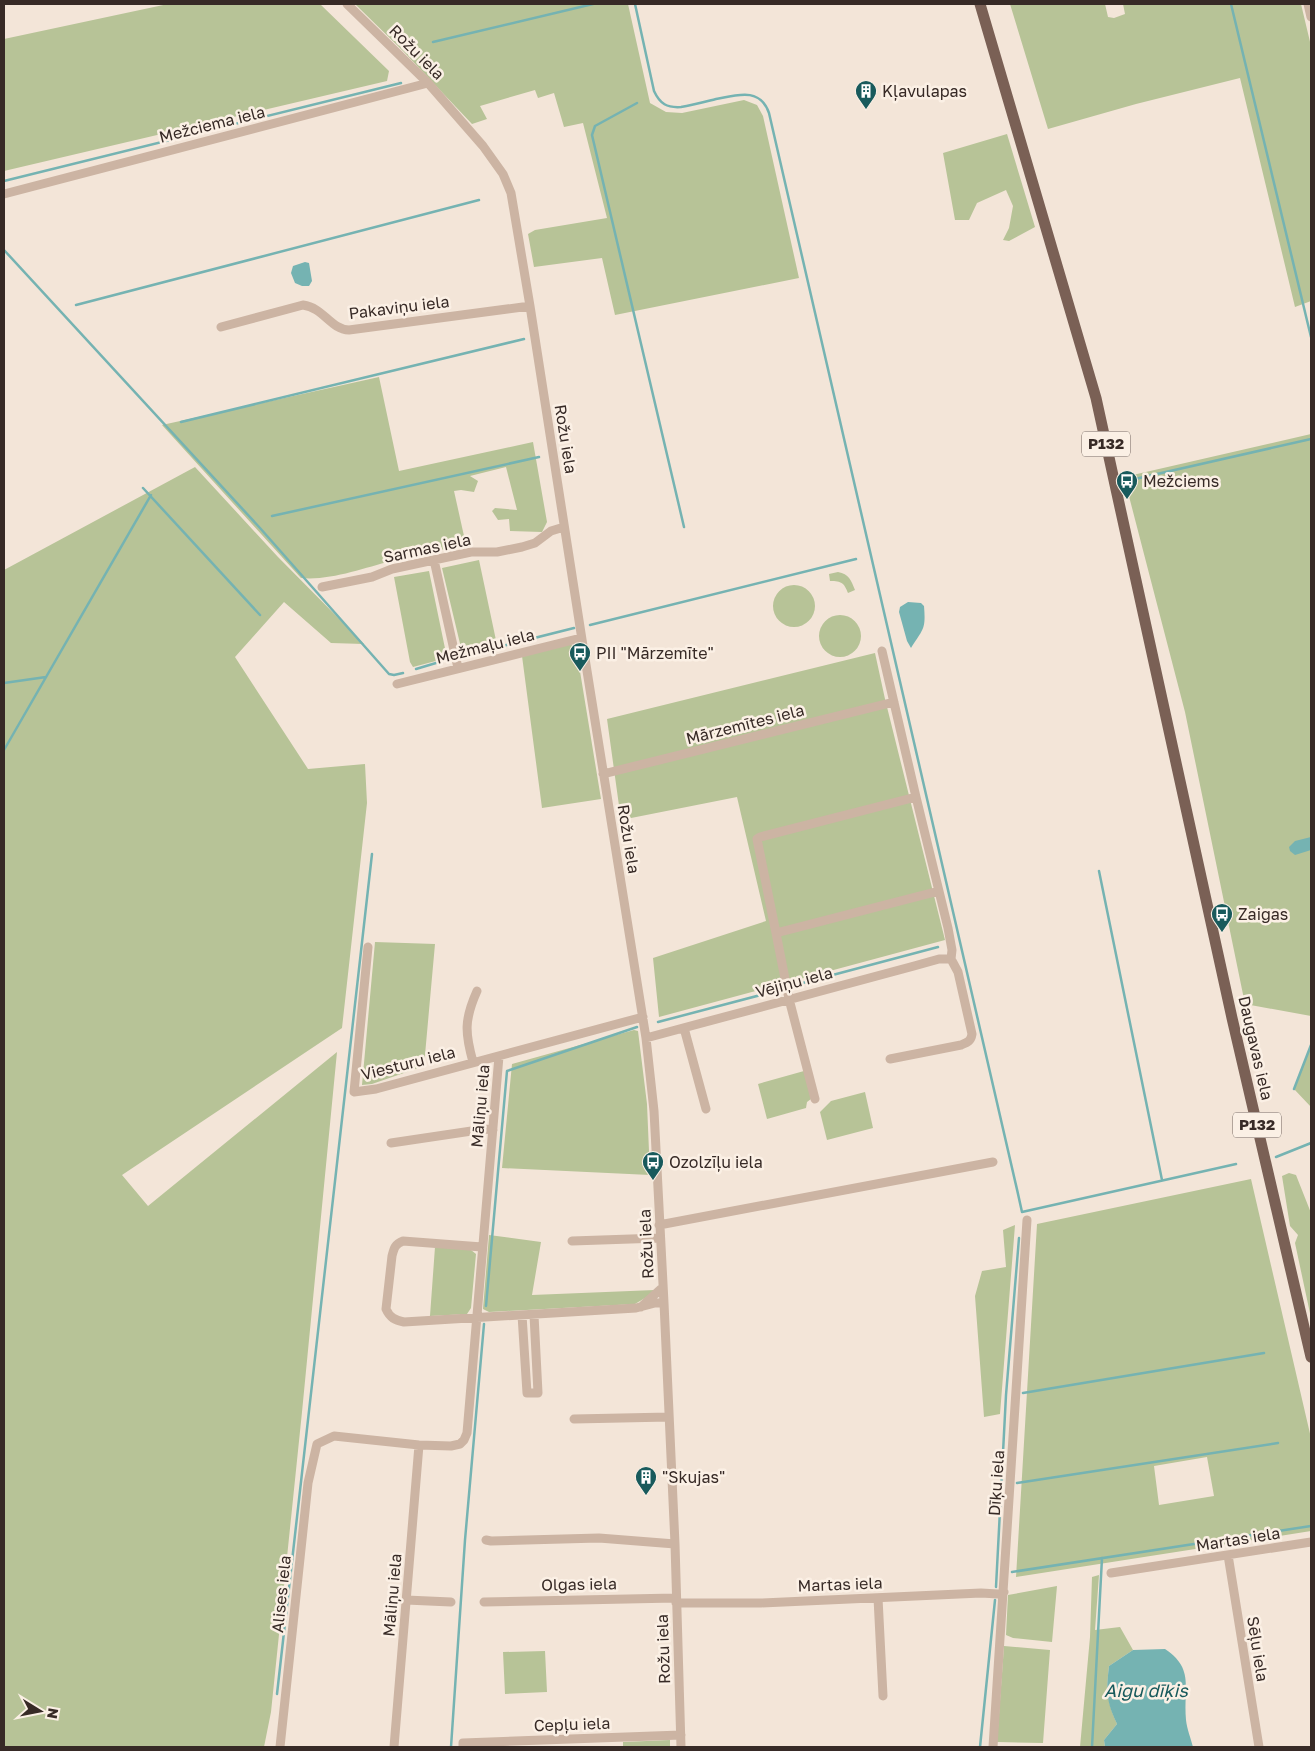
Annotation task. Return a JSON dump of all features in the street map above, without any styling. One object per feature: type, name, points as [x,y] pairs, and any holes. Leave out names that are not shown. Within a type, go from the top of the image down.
[{"type":"main road","name":"Daugavas iela","points":[[980,4],[1096,398],[1232,1018],[1311,1357]]},
{"type":"street","name":"Rožu iela","points":[[347,4],[428,83],[483,146],[503,174],[511,193],[643,1017],[654,1111],[675,1544],[681,1747]]},
{"type":"street","points":[[1308,4],[1311,18]]},
{"type":"street","name":"Mežciema iela","points":[[4,194],[428,83]]},
{"type":"street","name":"Pakaviņu iela","points":[[221,327],[304,306],[311,306],[336,326],[349,330],[530,306]]},
{"type":"street","name":"Sarmas iela","points":[[322,587],[372,577],[392,569],[471,552],[497,552],[522,547],[535,542],[551,531],[564,527]]},
{"type":"street","points":[[434,560],[458,668]]},
{"type":"street","name":"Mežmaļu iela","points":[[397,684],[581,638]]},
{"type":"street","points":[[882,650],[939,891],[952,950],[951,959],[958,972],[972,1034],[971,1039],[962,1045],[890,1059]]},
{"type":"street","name":"Mārzemītes iela","points":[[603,774],[894,702]]},
{"type":"street","points":[[815,1099],[789,999],[757,840],[760,837],[916,797]]},
{"type":"street","points":[[776,933],[939,891]]},
{"type":"street","name":"Viesturu iela","points":[[368,947],[354,1092],[376,1089],[499,1056]]},
{"type":"street","name":"Vējiņu iela","points":[[646,1038],[939,959],[951,959]]},
{"type":"street","points":[[473,1062],[466,1031],[472,1002],[477,992]]},
{"type":"street","name":"Māliņu iela","points":[[394,1747],[419,1445],[451,1446],[460,1444],[467,1433],[499,1056],[643,1017]]},
{"type":"street","points":[[684,1028],[706,1109]]},
{"type":"street","points":[[391,1143],[485,1129],[493,1130]]},
{"type":"street","points":[[659,1225],[993,1162]]},
{"type":"street","name":"Dīķu iela","points":[[994,1747],[1027,1220]]},
{"type":"street","points":[[572,1241],[660,1238]]},
{"type":"street","points":[[482,1247],[403,1241],[398,1243],[394,1248],[392,1256],[386,1309],[389,1316],[404,1322],[534,1315],[640,1307],[664,1303]]},
{"type":"street","points":[[640,1307],[663,1287]]},
{"type":"street","points":[[522,1315],[526,1393],[538,1393],[534,1315]]},
{"type":"street","points":[[574,1419],[669,1417]]},
{"type":"street","name":"Alises iela","points":[[280,1747],[308,1483],[317,1444],[334,1436],[419,1445]]},
{"type":"street","points":[[486,1540],[599,1538],[675,1544]]},
{"type":"street","name":"Martas iela","points":[[1110,1573],[1311,1542]]},
{"type":"street","name":"Sēļu iela","points":[[1228,1555],[1259,1747]]},
{"type":"street","name":"Martas iela","points":[[676,1600],[761,1603],[981,1593],[998,1594],[1004,1592]]},
{"type":"street","points":[[878,1598],[883,1696]]},
{"type":"street","points":[[406,1600],[451,1602]]},
{"type":"street","name":"Olgas iela","points":[[484,1602],[676,1600]]},
{"type":"street","name":"Cepļu iela","points":[[463,1745],[681,1736]]},
{"type":"green space","points":[[168,4],[320,4],[389,71],[387,81],[4,171],[4,39]]},
{"type":"green space","points":[[355,4],[628,4],[650,103],[666,112],[682,113],[744,100],[757,105],[763,116],[799,278],[615,315],[602,258],[534,267],[528,234],[535,230],[607,218],[583,123],[564,127],[554,93],[538,98],[535,90],[480,106],[487,119],[472,124],[403,51]]},
{"type":"green space","points":[[1010,4],[1105,4],[1108,17],[1114,18],[1125,14],[1123,4],[1301,4],[1311,46],[1311,301],[1295,307],[1240,78],[1136,104],[1048,129]]},
{"type":"green space","points":[[1007,134],[1035,227],[1009,241],[1003,240],[1009,228],[1013,206],[1006,190],[977,203],[969,220],[955,220],[943,153]]},
{"type":"green space","points":[[379,377],[399,471],[533,442],[547,522],[542,532],[510,531],[509,519],[498,520],[492,511],[495,508],[517,510],[506,467],[470,476],[478,481],[474,492],[454,491],[466,545],[409,556],[335,576],[301,578],[162,425]]},
{"type":"green space","points":[[1311,434],[1311,1016],[1245,1004],[1185,712],[1124,477]]},
{"type":"green space","points":[[195,467],[278,557],[364,644],[331,643],[284,602],[235,657],[308,769],[365,764],[367,803],[342,1028],[122,1175],[148,1206],[337,1052],[271,1712],[264,1747],[4,1747],[4,570]]},
{"type":"green space","points":[[479,560],[497,645],[462,652],[442,568]]},
{"type":"green space","points":[[429,571],[447,658],[413,667],[410,662],[394,577]]},
{"type":"green space","points":[[838,572],[845,574],[849,578],[855,590],[848,593],[842,583],[830,581],[829,574]]},
{"type":"green space","points":[[798,585],[806,588],[812,594],[815,606],[812,618],[806,624],[790,627],[782,624],[776,618],[773,602],[776,594],[782,588]]},
{"type":"green space","points":[[844,615],[852,618],[858,624],[861,636],[858,648],[852,654],[836,657],[828,654],[822,648],[819,632],[822,624],[828,618]]},
{"type":"green space","points":[[569,644],[576,647],[601,799],[542,808],[522,656]]},
{"type":"green space","points":[[875,653],[945,940],[659,1017],[653,958],[766,921],[737,797],[621,820],[607,719]]},
{"type":"green space","points":[[375,942],[435,944],[424,1066],[372,1084],[362,1085]]},
{"type":"green space","points":[[634,1030],[638,1031],[647,1104],[650,1175],[502,1168],[512,1064]]},
{"type":"green space","points":[[1311,1045],[1311,1107],[1294,1089]]},
{"type":"green space","points":[[804,1071],[811,1099],[807,1102],[806,1108],[767,1119],[758,1084]]},
{"type":"green space","points":[[865,1092],[873,1128],[827,1140],[820,1112],[831,1101]]},
{"type":"green space","points":[[1289,1173],[1296,1175],[1311,1213],[1311,1318],[1295,1243],[1298,1235],[1290,1226],[1282,1176]]},
{"type":"green space","points":[[1251,1179],[1311,1438],[1311,1531],[1016,1577],[1037,1224]],"holes":[[[1207,1457],[1214,1496],[1159,1505],[1154,1466]]]},
{"type":"green space","points":[[1015,1225],[1000,1414],[984,1417],[975,1296],[982,1271],[1006,1267],[1003,1230]]},
{"type":"green space","points":[[489,1235],[541,1242],[532,1295],[655,1290],[655,1292],[635,1304],[489,1312],[483,1309]]},
{"type":"green space","points":[[435,1247],[471,1250],[476,1254],[471,1308],[467,1314],[430,1316]]},
{"type":"green space","points":[[1099,1575],[1095,1630],[1120,1627],[1133,1650],[1109,1666],[1108,1696],[1117,1724],[1104,1740],[1105,1747],[1080,1747],[1090,1637],[1092,1577]]},
{"type":"green space","points":[[1057,1586],[1052,1642],[1013,1638],[1006,1635],[1008,1595]]},
{"type":"green space","points":[[1004,1646],[1050,1650],[1043,1743],[997,1742]]},
{"type":"green space","points":[[545,1651],[547,1692],[505,1694],[503,1652]]},
{"type":"green space","points":[[670,1740],[670,1747],[623,1747],[623,1742]]},
{"type":"water","points":[[305,262],[309,263],[312,281],[309,286],[295,283],[291,273],[293,266]]},
{"type":"water","points":[[908,602],[921,603],[924,606],[923,629],[911,648],[907,641],[899,612],[900,607]]},
{"type":"water","points":[[1311,837],[1311,850],[1295,855],[1290,851],[1289,847],[1295,841]]},
{"type":"water","name":"Aigu dīķis","points":[[1165,1649],[1181,1664],[1184,1672],[1186,1680],[1186,1720],[1193,1747],[1105,1747],[1104,1740],[1117,1724],[1108,1696],[1109,1666],[1133,1650]]},
{"type":"waterway","points":[[433,42],[593,4]]},
{"type":"waterway","points":[[635,4],[654,91],[661,102],[668,106],[681,107],[732,96],[747,95],[760,99],[769,113],[1022,1212],[1236,1164]]},
{"type":"waterway","points":[[1231,4],[1311,337]]},
{"type":"waterway","points":[[4,181],[401,83]]},
{"type":"waterway","points":[[637,103],[595,126],[592,135],[684,527]]},
{"type":"waterway","points":[[76,305],[479,200]]},
{"type":"waterway","points":[[4,250],[260,528],[389,674],[403,673]]},
{"type":"waterway","points":[[181,422],[524,339]]},
{"type":"waterway","points":[[1135,479],[1311,439]]},
{"type":"waterway","points":[[272,516],[539,457]]},
{"type":"waterway","points":[[143,488],[260,615]]},
{"type":"waterway","points":[[4,750],[151,495]]},
{"type":"waterway","points":[[590,625],[856,559]]},
{"type":"waterway","points":[[459,657],[574,628]]},
{"type":"waterway","points":[[416,669],[446,660]]},
{"type":"waterway","points":[[4,683],[46,677]]},
{"type":"waterway","points":[[277,1694],[372,854]]},
{"type":"waterway","points":[[1099,871],[1162,1180]]},
{"type":"waterway","points":[[795,985],[938,947]]},
{"type":"waterway","points":[[658,1022],[776,991]]},
{"type":"waterway","points":[[486,1306],[507,1071],[637,1027]]},
{"type":"waterway","points":[[1294,1089],[1311,1045]]},
{"type":"waterway","points":[[1276,1157],[1311,1143]]},
{"type":"waterway","points":[[996,1587],[1006,1395],[1019,1238]]},
{"type":"waterway","points":[[451,1747],[465,1540],[484,1324]]},
{"type":"waterway","points":[[1023,1393],[1264,1353]]},
{"type":"waterway","points":[[1017,1483],[1278,1443]]},
{"type":"waterway","points":[[1012,1572],[1311,1526]]},
{"type":"waterway","points":[[1092,1747],[1102,1558]]},
{"type":"waterway","points":[[980,1747],[995,1600]]},
{"type":"place","name":"Kļavulapas","points":[[866,110]]},
{"type":"place","name":"Mežciems","points":[[1127,500]]},
{"type":"place","name":"PII \"Mārzemīte\"","points":[[580,672]]},
{"type":"place","name":"Zaigas","points":[[1222,933]]},
{"type":"place","name":"Ozolzīļu iela","points":[[653,1181]]},
{"type":"place","name":"\"Skujas\"","points":[[646,1496]]}]
